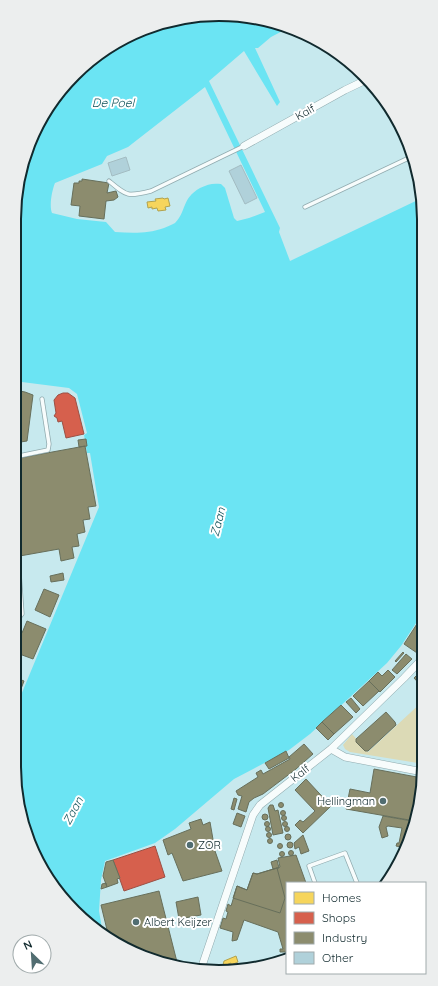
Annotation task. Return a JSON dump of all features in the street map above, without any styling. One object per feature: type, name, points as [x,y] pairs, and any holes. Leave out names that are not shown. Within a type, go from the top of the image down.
[{"type":"street","name":"Kalf","points":[[244,146],[362,82]]},
{"type":"street","name":"Kalf","points":[[203,964],[253,815],[260,805],[331,749],[417,664]]},
{"type":"street","points":[[331,749],[345,757],[417,771]]},
{"type":"lane","points":[[109,181],[128,195],[151,192],[244,146]]},
{"type":"lane","points":[[305,207],[407,159]]},
{"type":"lane","points":[[21,456],[48,450],[49,444],[42,399]]},
{"type":"lane","points":[[21,600],[21,615]]},
{"type":"lane","points":[[315,882],[309,866],[345,853],[358,882]]},
{"type":"shaded area","points":[[417,706],[417,763],[350,752],[345,749],[343,745],[352,734],[368,752]]},
{"type":"water","points":[[206,21],[232,21],[258,25],[281,32],[271,37],[258,48],[255,48],[280,102],[277,106],[244,51],[209,81],[280,228],[279,232],[290,261],[416,201],[417,622],[401,646],[387,663],[310,734],[289,750],[234,779],[175,829],[155,843],[105,861],[101,880],[99,911],[102,927],[88,916],[70,898],[54,877],[41,855],[28,818],[21,780],[21,695],[99,507],[90,453],[87,453],[84,435],[87,433],[77,394],[69,388],[21,382],[21,206],[25,180],[36,143],[54,109],[70,88],[88,70],[109,54],[143,36],[180,25]],"holes":[[[205,87],[265,212],[237,221],[234,218],[225,188],[221,184],[210,184],[194,192],[187,201],[179,219],[174,224],[164,228],[140,233],[115,232],[106,222],[77,219],[52,213],[51,202],[55,183],[102,164],[107,156],[128,147]]]},
{"type":"building: Homes","points":[[168,198],[170,206],[165,207],[166,210],[158,211],[157,208],[148,208],[147,202],[156,201],[155,199]]},
{"type":"building: Homes","points":[[236,956],[238,962],[231,965],[231,963],[228,965],[223,965],[224,961]]},
{"type":"building: Shops","points":[[68,393],[75,398],[84,434],[66,438],[62,421],[58,422],[57,418],[54,416],[56,413],[54,400],[58,395]]},
{"type":"building: Shops","points":[[155,846],[165,877],[124,891],[113,860]]},
{"type":"building: Industry","points":[[82,179],[109,183],[107,193],[116,191],[118,197],[114,200],[106,201],[104,219],[79,216],[80,206],[71,205],[74,183],[79,183]]},
{"type":"building: Industry","points":[[21,391],[33,395],[27,441],[21,442]]},
{"type":"building: Industry","points":[[86,439],[87,446],[79,447],[78,440]]},
{"type":"building: Industry","points":[[85,446],[96,506],[88,507],[90,519],[83,520],[85,532],[77,534],[79,546],[72,547],[74,558],[61,561],[59,549],[21,556],[21,458]]},
{"type":"building: Industry","points":[[63,573],[64,580],[51,582],[50,576]]},
{"type":"building: Industry","points":[[44,589],[59,595],[50,617],[35,610]]},
{"type":"building: Industry","points":[[27,621],[46,629],[33,659],[21,655],[21,633]]},
{"type":"building: Industry","points":[[417,624],[417,653],[404,644]]},
{"type":"building: Industry","points":[[403,652],[404,653],[396,662],[395,661]]},
{"type":"building: Industry","points":[[406,654],[412,659],[397,674],[392,670]]},
{"type":"building: Industry","points":[[388,670],[395,677],[380,692],[369,681],[378,672],[382,676]]},
{"type":"building: Industry","points":[[21,680],[24,681],[21,689]]},
{"type":"building: Industry","points":[[369,681],[379,691],[363,706],[353,696]]},
{"type":"building: Industry","points":[[351,698],[360,709],[356,713],[346,702]]},
{"type":"building: Industry","points":[[341,705],[353,717],[334,734],[322,722]]},
{"type":"building: Industry","points":[[386,712],[396,725],[368,751],[365,751],[356,742],[356,739]]},
{"type":"building: Industry","points":[[322,722],[334,734],[328,740],[316,728]]},
{"type":"building: Industry","points":[[304,744],[313,754],[263,794],[249,802],[246,812],[238,809],[242,796],[238,795],[236,791],[258,777],[256,773],[261,770],[263,774],[290,759],[289,757]]},
{"type":"building: Industry","points":[[286,751],[289,758],[269,769],[265,763]]},
{"type":"building: Industry","name":"Hellingman","points":[[374,769],[417,777],[409,820],[346,809],[350,789],[370,793]]},
{"type":"building: Industry","points":[[306,779],[331,806],[303,833],[295,825],[300,820],[303,822],[315,811],[295,790]]},
{"type":"building: Industry","points":[[234,798],[237,799],[234,810],[231,809]]},
{"type":"building: Industry","points":[[281,802],[284,805],[281,808],[278,805]]},
{"type":"building: Industry","points":[[270,805],[273,805],[275,811],[278,810],[283,833],[273,835],[268,808]]},
{"type":"building: Industry","points":[[283,810],[286,813],[283,816],[280,813]]},
{"type":"building: Industry","name":"ZOR","points":[[237,813],[245,816],[241,827],[233,824]]},
{"type":"building: Industry","points":[[265,814],[268,817],[265,820],[262,817]]},
{"type":"building: Industry","points":[[284,815],[287,818],[284,821],[281,818]]},
{"type":"building: Industry","points":[[383,816],[409,821],[400,847],[396,846],[397,843],[399,843],[402,828],[386,827],[388,836],[382,838],[379,827]]},
{"type":"building: Industry","name":"ZOR","points":[[201,819],[203,825],[210,822],[215,851],[222,871],[183,881],[172,853],[168,855],[163,840],[191,829],[189,823]]},
{"type":"building: Industry","points":[[267,821],[270,824],[267,827],[264,824]]},
{"type":"building: Industry","points":[[285,821],[288,824],[285,827],[282,824]]},
{"type":"building: Industry","points":[[268,826],[271,829],[268,832],[265,829]]},
{"type":"building: Industry","points":[[287,826],[290,829],[287,832],[284,829]]},
{"type":"building: Industry","points":[[269,832],[272,835],[269,838],[266,835]]},
{"type":"building: Industry","points":[[288,834],[291,837],[288,840],[285,837]]},
{"type":"building: Industry","points":[[303,835],[309,851],[301,854],[299,847],[295,849],[294,843]]},
{"type":"building: Industry","points":[[270,838],[273,841],[270,844],[267,841]]},
{"type":"building: Industry","points":[[290,842],[293,845],[290,848],[287,845]]},
{"type":"building: Industry","points":[[280,843],[283,846],[280,849],[277,846]]},
{"type":"building: Industry","points":[[291,850],[294,853],[291,856],[288,853]]},
{"type":"building: Industry","points":[[282,851],[285,854],[282,857],[279,854]]},
{"type":"building: Industry","points":[[296,855],[306,882],[286,882],[286,952],[280,952],[280,949],[283,949],[278,932],[244,920],[237,940],[232,941],[233,932],[220,928],[223,918],[226,919],[228,904],[231,906],[237,886],[247,890],[253,873],[257,874],[280,867],[278,858]]},
{"type":"building: Industry","points":[[113,860],[120,878],[117,879],[118,883],[107,887],[103,876],[106,862]]},
{"type":"building: Industry","points":[[277,860],[279,868],[273,869],[271,862]]},
{"type":"building: Industry","points":[[277,868],[285,898],[280,913],[233,898],[237,886],[247,890],[253,873],[257,874]]},
{"type":"building: Industry","points":[[106,883],[107,887],[101,889],[102,884]]},
{"type":"building: Industry","name":"Albert Keijzer","points":[[159,891],[177,960],[131,945],[107,931],[101,905]]},
{"type":"building: Industry","name":"Albert Keijzer","points":[[198,897],[201,915],[179,919],[176,902]]},
{"type":"building: Other","points":[[126,157],[130,170],[112,176],[108,163]]},
{"type":"building: Other","points":[[241,165],[257,198],[245,204],[229,171]]},
{"type":"place","name":"Hellingman","points":[[383,801]]},
{"type":"place","name":"ZOR","points":[[190,845]]},
{"type":"place","name":"Albert Keijzer","points":[[136,922]]},
{"type":"water label","name":"De Poel","points":[[113,103]]},
{"type":"water label","name":"Zaan","points":[[218,522]]},
{"type":"water label","name":"Zaan","points":[[73,811]]}]
